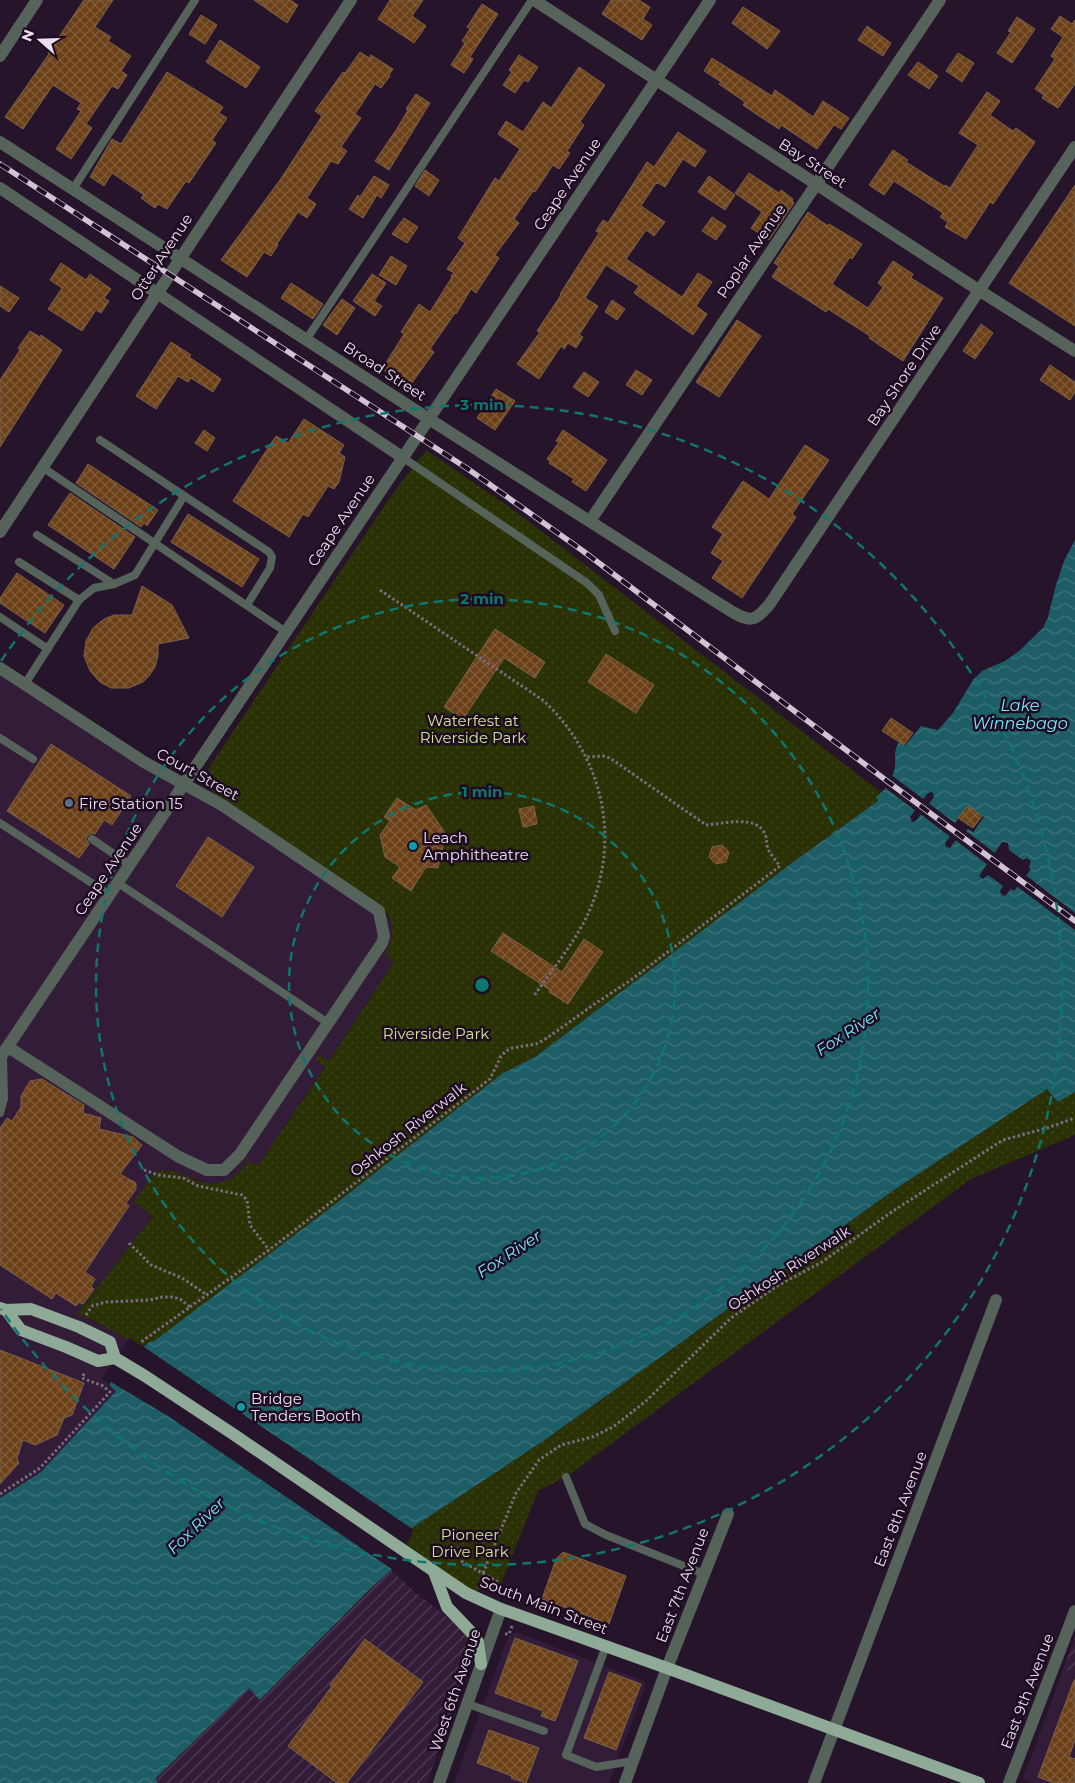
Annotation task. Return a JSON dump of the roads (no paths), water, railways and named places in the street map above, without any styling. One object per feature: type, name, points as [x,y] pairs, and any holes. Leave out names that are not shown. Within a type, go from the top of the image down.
[{"type":"main road","points":[[3,1309],[31,1309],[94,1333],[110,1342],[115,1358],[98,1361],[21,1330],[3,1309]]},
{"type":"main road","name":"South Main Street","points":[[115,1358],[233,1434],[466,1593],[501,1609],[979,1783]]},
{"type":"main road","points":[[434,1572],[447,1608],[471,1632],[478,1642],[481,1664]]},
{"type":"street","points":[[0,56],[37,0]]},
{"type":"street","name":"Otter Avenue","points":[[0,532],[350,0]]},
{"type":"street","name":"Bay Street","points":[[533,0],[1075,351]]},
{"type":"street","name":"Ceape Avenue","points":[[3,1053],[710,0]]},
{"type":"street","name":"Poplar Avenue","points":[[590,521],[940,0]]},
{"type":"street","name":"Broad Street","points":[[0,142],[429,419],[735,613],[750,619],[756,618]]},
{"type":"street","name":"Bay Shore Drive","points":[[756,618],[769,604],[1075,147]]},
{"type":"street","points":[[0,188],[402,457]]},
{"type":"street","name":"Court Street","points":[[0,668],[144,762],[222,805],[379,911],[384,936],[382,943],[328,1023]]},
{"type":"street","points":[[3,1053],[178,1158],[207,1170],[217,1171],[224,1170],[240,1154],[328,1023]]},
{"type":"street","name":"East 8th Avenue","points":[[814,1783],[996,1300]]},
{"type":"street","name":"East 7th Avenue","points":[[625,1783],[667,1668],[728,1514]]},
{"type":"street","name":"West 6th Avenue","points":[[439,1783],[501,1609]]},
{"type":"street","name":"East 9th Avenue","points":[[1009,1783],[1075,1611]]},
{"type":"lane","points":[[73,189],[195,0]]},
{"type":"lane","points":[[306,340],[533,0]]},
{"type":"lane","points":[[100,440],[268,552],[272,557],[270,568],[247,605]]},
{"type":"lane","points":[[402,457],[587,583],[598,595],[615,631]]},
{"type":"lane","points":[[42,467],[286,632]]},
{"type":"lane","points":[[24,684],[79,600],[94,588],[114,584],[135,575],[184,496]]},
{"type":"lane","points":[[38,535],[114,584]]},
{"type":"lane","points":[[19,562],[79,600]]},
{"type":"lane","points":[[0,617],[48,649]]},
{"type":"lane","points":[[0,738],[33,759]]},
{"type":"lane","points":[[0,823],[110,895]]},
{"type":"lane","points":[[92,839],[130,865]]},
{"type":"lane","points":[[118,884],[328,1023]]},
{"type":"lane","points":[[0,1113],[4,1099],[3,1053]]},
{"type":"lane","points":[[566,1476],[585,1524],[606,1535],[704,1574]]},
{"type":"lane","points":[[606,1646],[566,1755],[596,1767],[633,1761]]},
{"type":"lane","points":[[468,1704],[544,1732]]},
{"type":"water","points":[[1075,540],[1075,1092],[1058,1102],[1047,1089],[894,1190],[546,1439],[412,1528],[391,1570],[260,1700],[249,1688],[155,1779],[158,1783],[0,1783],[0,1498],[41,1472],[116,1391],[109,1385],[128,1361],[151,1341],[153,1342],[321,1215],[503,1073],[535,1057],[785,868],[878,801],[876,797],[886,787],[893,775],[895,752],[899,742],[905,746],[921,726],[938,730],[953,713],[973,680],[982,671],[1005,661],[1019,651],[1043,628],[1064,561]],"holes":[[[931,792],[934,797],[916,821],[912,822],[910,817],[928,793]],[[968,806],[983,817],[973,832],[965,827],[950,848],[946,847],[945,843],[960,823],[957,820]],[[1002,842],[1008,843],[1009,850],[1023,860],[1027,858],[1031,861],[1029,867],[1031,869],[1014,891],[1011,889],[1005,896],[1000,891],[1003,886],[988,875],[983,879],[979,876]]]},
{"type":"railway","points":[[0,164],[468,469],[583,551],[1075,921]]},
{"type":"place","name":"Fire Station 15","points":[[69,803]]},
{"type":"place","name":"Leach Amphitheatre","points":[[413,846]]},
{"type":"place","name":"Bridge Tenders Booth","points":[[241,1407]]},
{"type":"water label","name":"Lake Winnebago","points":[[1020,714]]},
{"type":"water label","name":"Fox River","points":[[848,1032]]},
{"type":"water label","name":"Fox River","points":[[509,1254]]},
{"type":"water label","name":"Fox River","points":[[196,1526]]},
{"type":"park label","name":"Waterfest at Riverside Park","points":[[473,728]]},
{"type":"park label","name":"Riverside Park","points":[[436,1033]]},
{"type":"park label","name":"Pioneer Drive Park","points":[[470,1542]]}]
